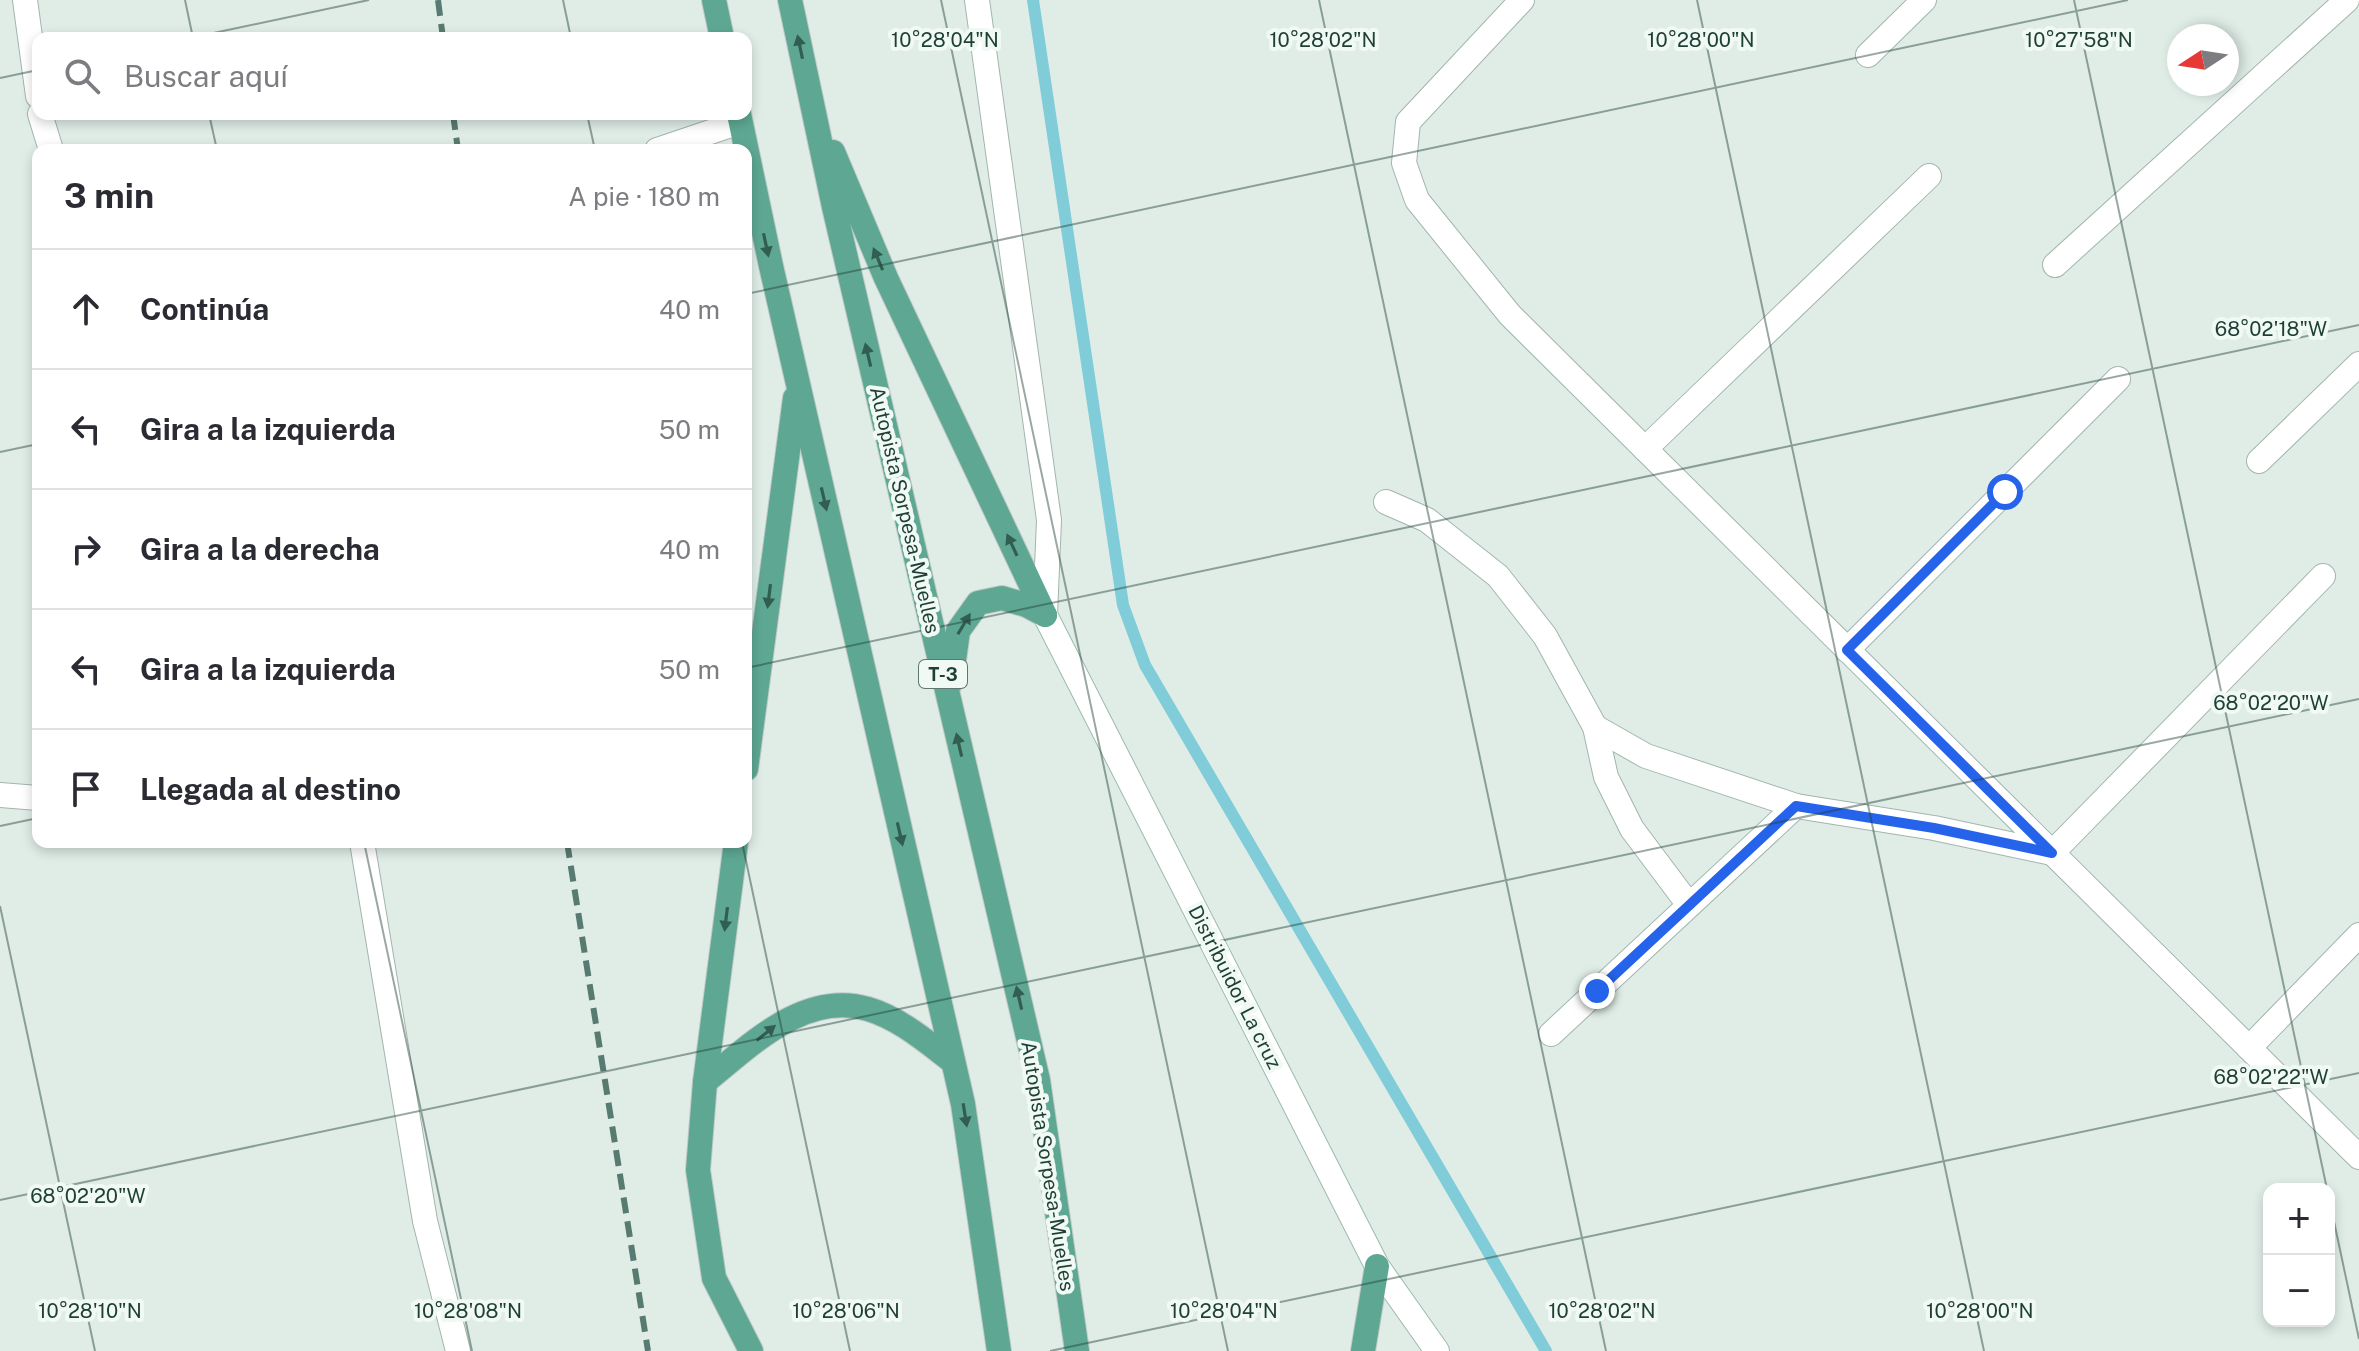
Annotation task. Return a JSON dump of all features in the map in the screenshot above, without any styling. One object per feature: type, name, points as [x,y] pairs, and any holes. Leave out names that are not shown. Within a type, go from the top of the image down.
[{"type":"main road","points":[[714,0],[721,32]]},
{"type":"main road","name":"Autopista Sorpesa-Muelles","points":[[790,0],[1038,1080],[1077,1351]]},
{"type":"main road","points":[[811,101],[886,278],[1045,615]]},
{"type":"main road","points":[[739,120],[745,144]]},
{"type":"main road","points":[[752,177],[963,1104],[999,1351]]},
{"type":"main road","points":[[752,723],[797,380]]},
{"type":"main road","points":[[949,699],[958,631],[978,603],[1002,598],[1045,615]]},
{"type":"main road","points":[[735,848],[705,1082],[698,1170],[714,1278],[751,1351]]},
{"type":"main road","points":[[705,1082],[777,1024],[826,1005],[867,1009],[912,1031],[952,1061]]},
{"type":"main road","points":[[1363,1351],[1377,1266]]},
{"type":"street","points":[[25,0],[32,52]]},
{"type":"street","points":[[977,0],[1049,520],[1045,615]]},
{"type":"street","points":[[1522,0],[1408,122],[1404,163],[1417,200],[1510,315],[2359,1157]]},
{"type":"street","points":[[1868,55],[1924,0]]},
{"type":"street","points":[[2055,265],[2347,0]]},
{"type":"street","points":[[42,120],[49,144]]},
{"type":"street","points":[[672,144],[734,120]]},
{"type":"street","points":[[1645,449],[1929,176]]},
{"type":"street","points":[[2259,461],[2359,364]]},
{"type":"street","points":[[1847,650],[2118,379]]},
{"type":"street","points":[[1386,502],[1427,520],[1498,576],[1545,636],[1595,727],[1606,777],[1632,829],[1689,905]]},
{"type":"street","points":[[2052,853],[2323,576]]},
{"type":"street","name":"Distribuidor La cruz","points":[[1045,615],[1377,1266],[1437,1351]]},
{"type":"street","points":[[1595,727],[1646,756],[1796,806],[1934,828],[2052,853]]},
{"type":"street","points":[[0,795],[32,798]]},
{"type":"street","points":[[1551,1034],[1796,806]]},
{"type":"street","points":[[363,848],[425,1221],[458,1351]]},
{"type":"street","points":[[2249,1048],[2359,935]]},
{"type":"waterway","points":[[1033,0],[1123,605],[1145,665],[1546,1351]]},
{"type":"railway","points":[[438,0],[442,32]]},
{"type":"railway","points":[[454,120],[457,144]]},
{"type":"railway","points":[[568,848],[648,1351]]},
{"type":"route","points":[[1597,991],[1796,806],[1934,828],[2052,853],[1847,650],[2005,492]]}]
